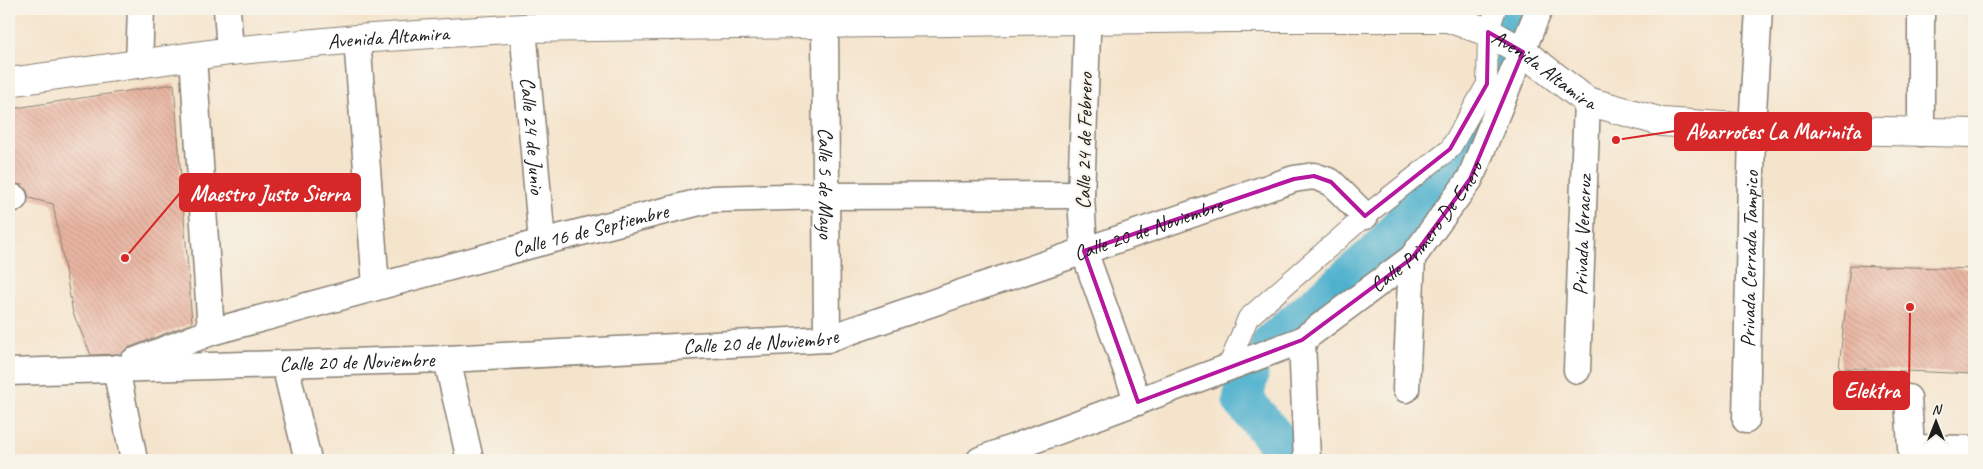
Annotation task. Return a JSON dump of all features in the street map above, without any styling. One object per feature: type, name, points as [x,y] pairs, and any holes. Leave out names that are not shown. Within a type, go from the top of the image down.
[{"type":"street","points":[[139,65],[141,9]]},
{"type":"street","points":[[228,9],[230,51]]},
{"type":"street","points":[[648,9],[672,27]]},
{"type":"street","name":"Calle Primero De Enero","points":[[980,460],[1302,340],[1412,258],[1470,179],[1539,9]]},
{"type":"street","name":"Privada Cerrada Tampico","points":[[1746,420],[1752,128],[1759,9]]},
{"type":"street","points":[[1921,9],[1921,133]]},
{"type":"street","name":"Avenida Altamira","points":[[9,82],[230,51],[357,39],[523,28],[825,25],[954,16],[1088,14],[1228,14],[1448,18],[1492,21],[1523,52],[1587,101],[1662,122],[1752,128],[1974,133]]},
{"type":"street","name":"Calle 24 de Febrero","points":[[1088,14],[1081,195],[1084,251],[1138,402]]},
{"type":"street","name":"Calle Primero De Enero","points":[[1228,367],[1248,318],[1365,216],[1450,149],[1486,84],[1492,21]]},
{"type":"street","name":"Calle 5 de Mayo","points":[[825,25],[824,196],[827,339]]},
{"type":"street","name":"Calle 24 de Junio","points":[[523,28],[542,242]]},
{"type":"street","points":[[357,39],[376,286]]},
{"type":"street","points":[[193,56],[211,332]]},
{"type":"street","name":"Privada Veracruz","points":[[1577,370],[1587,101]]},
{"type":"street","name":"Calle 20 de Noviembre","points":[[116,368],[447,359],[827,339],[1294,179],[1314,176],[1331,182],[1365,216]]},
{"type":"street","name":"Calle 16 de Septiembre","points":[[116,368],[211,332],[376,286],[712,199],[824,196],[1081,195]]},
{"type":"street","points":[[1406,389],[1412,258]]},
{"type":"street","points":[[1302,340],[1307,460]]},
{"type":"street","points":[[447,359],[470,460]]},
{"type":"street","points":[[285,364],[308,460]]},
{"type":"street","points":[[9,372],[116,368],[134,460]]},
{"type":"street","points":[[1908,398],[1911,448],[1974,448]]},
{"type":"highlighted area","points":[[1488,32],[1523,52],[1470,179],[1412,258],[1302,340],[1138,402],[1084,251],[1294,179],[1314,176],[1331,182],[1365,216],[1450,149],[1487,84]]},
{"type":"building","points":[[174,84],[192,323],[128,348],[121,354],[91,355],[73,313],[53,204],[29,198],[27,191],[22,185],[9,183],[9,109]]},
{"type":"building","points":[[1850,265],[1974,269],[1974,374],[1839,368]]},
{"type":"waterway","points":[[1271,344],[1381,250],[1474,139],[1502,65],[1510,22],[1515,9]]},
{"type":"waterway","points":[[1248,375],[1243,400],[1277,441],[1279,460]]},
{"type":"place","name":"Abarrotes La Marinita","points":[[1616,140]]},
{"type":"place","name":"Maestro Justo Sierra","points":[[125,258]]},
{"type":"place","name":"Elektra","points":[[1910,307]]}]
